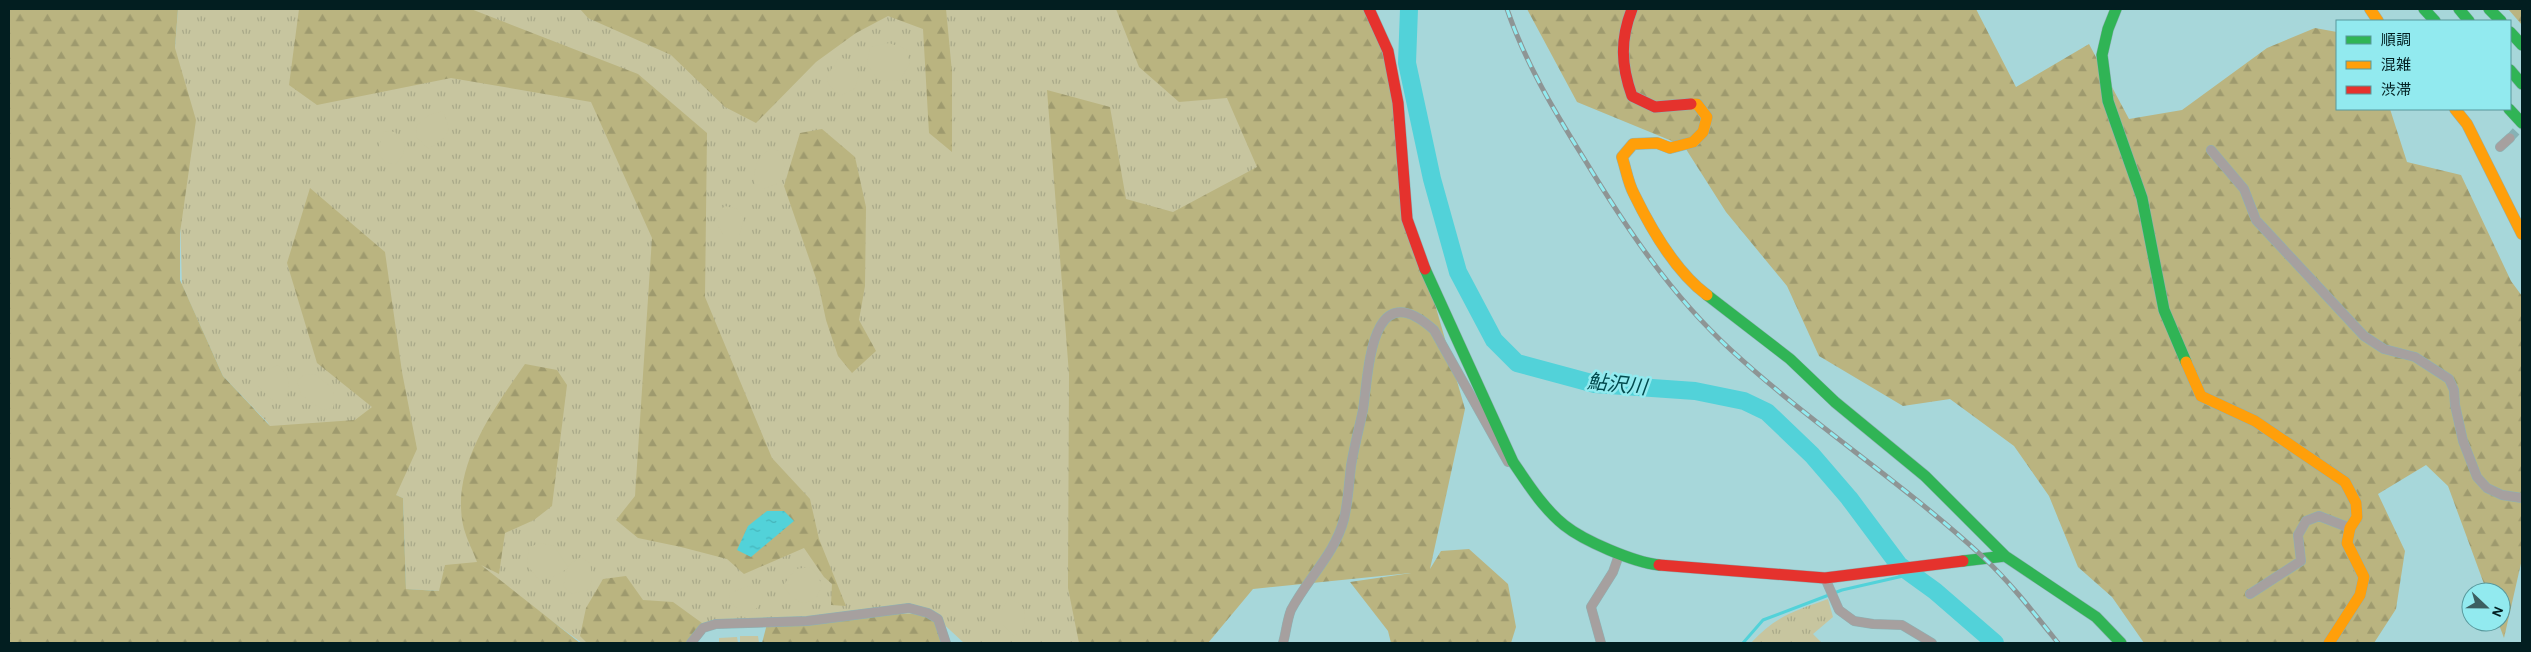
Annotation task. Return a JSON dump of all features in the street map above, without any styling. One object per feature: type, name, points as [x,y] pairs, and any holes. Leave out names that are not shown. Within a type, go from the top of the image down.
[{"type":"main road","points":[[1370,9],[1388,51],[1398,103],[1407,219],[1429,280],[1513,462],[1532,490],[1564,525],[1619,556],[1653,564],[1825,578],[1910,566],[2005,556]]},
{"type":"main road","points":[[1632,9],[1622,38],[1622,69],[1632,96],[1655,107],[1697,104],[1707,117],[1703,132],[1693,142],[1670,148],[1657,143],[1633,144],[1622,157],[1632,193],[1666,248],[1696,287],[1790,359],[1835,402],[1925,476],[2005,556],[2049,587],[2095,614],[2109,626],[2121,643]]},
{"type":"main road","points":[[2116,9],[2108,29],[2102,55],[2108,100],[2124,151],[2142,198],[2164,310],[2201,396],[2255,421],[2345,482],[2356,503],[2357,517],[2350,528],[2347,543],[2364,577],[2360,595],[2329,643]]},
{"type":"main road","points":[[2370,9],[2377,20]]},
{"type":"main road","points":[[2424,9],[2434,20]]},
{"type":"main road","points":[[2459,9],[2468,20]]},
{"type":"main road","points":[[2489,9],[2499,20]]},
{"type":"main road","points":[[2511,33],[2522,46]]},
{"type":"main road","points":[[2511,71],[2522,84]]},
{"type":"main road","points":[[2456,110],[2468,124],[2503,200],[2522,234]]},
{"type":"main road","points":[[2511,110],[2522,123]]},
{"type":"street","points":[[2500,147],[2510,138]]},
{"type":"street","points":[[2211,150],[2244,189],[2256,220],[2364,336],[2384,349],[2415,357],[2449,379],[2454,390],[2455,405],[2463,441],[2477,477],[2487,488],[2502,495],[2522,498]]},
{"type":"street","points":[[1283,643],[1290,612],[1324,564],[1344,520],[1370,355],[1379,327],[1390,316],[1400,312],[1409,313],[1423,320],[1434,330],[1510,466],[1532,490]]},
{"type":"street","points":[[2250,594],[2301,561],[2298,535],[2306,521],[2319,516],[2350,528]]},
{"type":"street","points":[[1601,643],[1590,606],[1613,572],[1619,556]]},
{"type":"street","points":[[1825,578],[1839,610],[1854,620],[1873,624],[1902,624],[1932,643]]},
{"type":"street","points":[[691,643],[703,628],[716,624],[807,621],[909,608],[928,613],[938,619],[946,643]]},
{"type":"green space","points":[[9,9],[178,9],[175,48],[196,120],[180,233],[180,280],[223,376],[270,426],[355,420],[372,407],[317,363],[287,263],[310,188],[385,252],[402,372],[417,449],[396,495],[403,498],[406,589],[439,591],[445,565],[477,562],[464,529],[461,507],[463,484],[468,463],[477,441],[500,401],[525,364],[557,370],[567,385],[552,506],[534,520],[505,533],[499,574],[481,565],[580,643],[9,643]]},
{"type":"green space","points":[[178,9],[1351,9],[1090,643],[964,643],[938,619],[739,623],[653,643],[582,643],[471,563],[439,591],[406,589],[403,498],[282,451],[268,423],[223,376],[182,285],[175,48]]},
{"type":"green space","points":[[299,9],[471,9],[638,74],[707,133],[705,297],[772,458],[810,499],[819,539],[846,606],[831,605],[832,584],[824,577],[804,548],[744,574],[727,559],[638,538],[616,520],[635,496],[652,238],[591,102],[451,78],[317,105],[289,85]]},
{"type":"green space","points":[[580,9],[946,9],[952,72],[952,152],[929,133],[923,29],[888,16],[856,33],[816,62],[756,123],[725,107],[671,55],[588,18]]},
{"type":"green space","points":[[1116,9],[1368,9],[1391,67],[1405,199],[1465,409],[1430,569],[1441,551],[1469,549],[1508,584],[1516,627],[1511,643],[1391,643],[1388,631],[1350,582],[1411,573],[1253,589],[1208,643],[1079,643],[1068,588],[1069,374],[1047,90],[1110,107],[1126,199],[1173,212],[1257,167],[1227,98],[1179,102],[1139,67]]},
{"type":"green space","points":[[1527,9],[1976,9],[2016,87],[2089,44],[2129,119],[2182,110],[2267,48],[2315,28],[2336,32],[2336,110],[2390,110],[2407,162],[2461,175],[2511,281],[2522,296],[2522,559],[2511,607],[2511,582],[2483,582],[2448,486],[2426,465],[2378,494],[2405,551],[2396,609],[2374,643],[2144,643],[2112,597],[2078,567],[2049,496],[2014,446],[1950,399],[1903,406],[1819,356],[1787,286],[1726,212],[1684,146],[1577,102]]},
{"type":"green space","points":[[2508,9],[2522,9],[2522,25]]},
{"type":"green space","points":[[889,43],[906,49],[910,64],[899,81],[878,80],[867,64],[870,47]]},
{"type":"green space","points":[[840,57],[854,63],[859,74],[855,88],[841,96],[830,86],[827,78]]},
{"type":"green space","points":[[443,111],[449,128],[446,136],[429,149],[417,138],[416,126],[429,115]]},
{"type":"green space","points":[[822,129],[855,157],[866,207],[865,286],[859,320],[876,351],[852,373],[838,356],[826,320],[819,287],[784,186],[800,133]]},
{"type":"green space","points":[[384,131],[395,132],[405,145],[403,155],[395,165],[385,162],[377,152]]},
{"type":"green space","points":[[771,149],[780,151],[785,168],[779,183],[763,189],[755,185],[755,169],[762,156]]},
{"type":"green space","points":[[725,206],[737,209],[744,219],[739,236],[724,236],[717,224],[716,214]]},
{"type":"green space","points":[[278,365],[287,376],[289,388],[286,398],[277,403],[257,385],[257,375]]},
{"type":"green space","points":[[305,374],[316,375],[334,389],[333,408],[323,410],[301,395],[297,381]]},
{"type":"green space","points":[[541,543],[554,546],[568,567],[581,557],[590,563],[592,576],[590,589],[572,594],[563,586],[568,568],[557,575],[539,580],[527,565],[529,547]]},
{"type":"green space","points":[[810,567],[817,574],[822,586],[815,601],[801,603],[791,596],[783,586],[795,569]]},
{"type":"green space","points":[[626,576],[643,600],[673,602],[702,623],[691,643],[587,643],[580,636],[586,608],[603,579]]},
{"type":"green space","points":[[749,586],[759,590],[763,596],[755,610],[748,612],[739,611],[729,600],[730,593]]},
{"type":"green space","points":[[1008,599],[1019,603],[1025,614],[1022,631],[1014,636],[1002,624],[1002,610]]},
{"type":"green space","points":[[1828,599],[1833,617],[1813,634],[1822,643],[1751,643],[1777,620]]},
{"type":"green space","points":[[857,614],[914,614],[938,619],[949,643],[762,643],[767,624]]},
{"type":"green space","points":[[740,636],[758,636],[759,643],[740,643]]},
{"type":"green space","points":[[737,637],[738,643],[719,643],[719,638]]},
{"type":"water","points":[[767,511],[784,511],[794,521],[751,557],[737,550],[748,526]]},
{"type":"waterway","name":"鮎沢川","points":[[1409,9],[1407,63],[1432,179],[1458,272],[1494,340],[1517,363],[1595,384],[1695,391],[1744,401],[1767,412],[1812,455],[1849,498],[1899,565],[1935,591],[1995,643]]},
{"type":"waterway","points":[[1743,643],[1763,620],[1842,590],[1912,574]]},
{"type":"tunnel","points":[[2510,138],[2522,125]]},
{"type":"railway","points":[[1507,9],[1522,48],[1572,139],[1632,234],[1668,283],[1709,328],[1761,377],[1920,503],[1982,556],[2012,587],[2058,643]]},
{"type":"traffic: fast","points":[[2116,9],[2108,29],[2102,55],[2108,101],[2142,198],[2164,310],[2186,362]]},
{"type":"traffic: fast","points":[[2424,9],[2434,20]]},
{"type":"traffic: fast","points":[[2459,9],[2468,20]]},
{"type":"traffic: fast","points":[[2489,9],[2500,20]]},
{"type":"traffic: fast","points":[[2511,33],[2522,45]]},
{"type":"traffic: fast","points":[[2511,71],[2522,84]]},
{"type":"traffic: fast","points":[[2510,110],[2522,123]]},
{"type":"traffic: fast","points":[[1425,269],[1513,462],[1530,487],[1556,518],[1584,538],[1636,560],[1659,565]]},
{"type":"traffic: fast","points":[[1707,295],[1790,359],[1835,402],[1925,476],[2005,556]]},
{"type":"traffic: fast","points":[[1963,561],[2005,556],[2096,617],[2121,643]]},
{"type":"traffic: slow","points":[[2370,9],[2377,20]]},
{"type":"traffic: slow","points":[[1691,104],[1697,104],[1707,117],[1703,132],[1693,142],[1670,148],[1657,143],[1633,144],[1622,157],[1632,190],[1656,235],[1685,274],[1707,295]]},
{"type":"traffic: slow","points":[[2456,110],[2467,124],[2522,234]]},
{"type":"traffic: slow","points":[[2186,362],[2201,396],[2255,421],[2345,482],[2356,503],[2357,517],[2350,528],[2347,543],[2364,577],[2360,595],[2329,643]]},
{"type":"traffic: jam","points":[[1369,9],[1388,51],[1398,103],[1407,219],[1425,269]]},
{"type":"traffic: jam","points":[[1632,9],[1625,31],[1623,52],[1628,85],[1632,96],[1655,107],[1691,104]]},
{"type":"traffic: jam","points":[[1659,565],[1825,578],[1963,561]]}]
